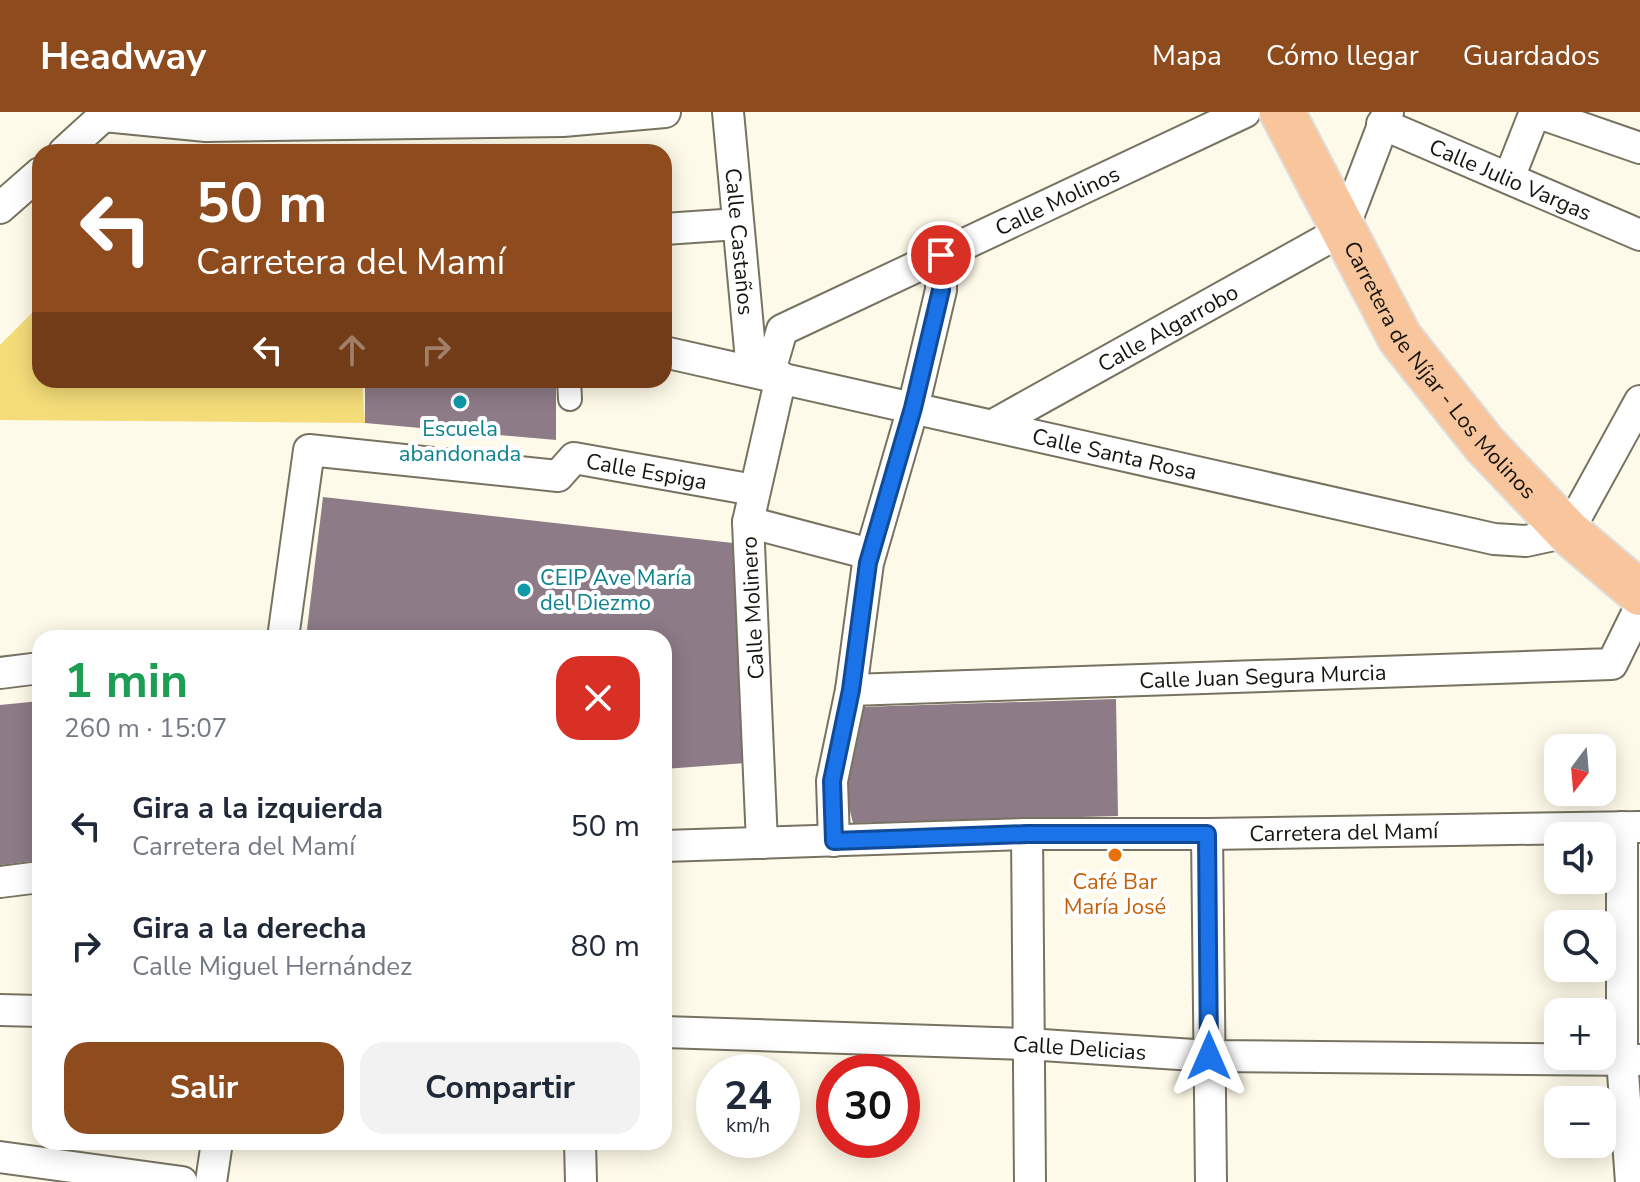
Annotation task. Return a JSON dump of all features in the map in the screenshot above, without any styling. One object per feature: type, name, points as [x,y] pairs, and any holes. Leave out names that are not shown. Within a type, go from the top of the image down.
[{"type":"main road","name":"Carretera de Níjar - Los Molinos","points":[[1282,112],[1400,338],[1485,445],[1568,532],[1640,593]]},
{"type":"street","points":[[73,144],[106,114],[206,126],[563,121],[665,112]]},
{"type":"street","name":"Calle Castaños","points":[[728,112],[738,224],[767,374]]},
{"type":"street","name":"Calle Molinos","points":[[767,374],[782,330],[1245,112]]},
{"type":"street","points":[[1509,178],[1535,112],[1640,148]]},
{"type":"street","points":[[1343,230],[1385,118]]},
{"type":"street","name":"Calle Julio Vargas","points":[[1385,118],[1509,178],[1640,235]]},
{"type":"street","points":[[0,208],[32,180]]},
{"type":"street","points":[[672,228],[738,224]]},
{"type":"street","name":"Calle Algarrobo","points":[[993,425],[1343,230]]},
{"type":"street","points":[[834,841],[832,781],[851,690],[870,554],[913,408],[941,290],[941,255]]},
{"type":"street","name":"Calle Santa Rosa","points":[[672,354],[1494,539],[1526,541],[1568,532]]},
{"type":"street","name":"Calle Molinero","points":[[762,843],[748,522],[767,374]]},
{"type":"street","points":[[1568,532],[1640,401]]},
{"type":"street","name":"Calle Espiga","points":[[284,630],[309,450],[558,476],[574,458],[754,490]]},
{"type":"street","points":[[748,522],[870,554]]},
{"type":"street","name":"Calle Juan Segura Murcia","points":[[851,690],[1612,664],[1640,607]]},
{"type":"street","points":[[0,673],[32,669]]},
{"type":"street","points":[[1631,827],[1631,1182]]},
{"type":"street","name":"Carretera del Mamí","points":[[672,846],[1027,834],[1631,827]]},
{"type":"street","points":[[1027,834],[1030,1182]]},
{"type":"street","points":[[1207,834],[1211,1182]]},
{"type":"street","points":[[0,882],[32,878]]},
{"type":"street","points":[[0,1010],[32,1011]]},
{"type":"street","name":"Calle Delicias","points":[[672,1032],[1027,1044],[1209,1056],[1631,1060]]},
{"type":"street","points":[[211,1182],[216,1150]]},
{"type":"street","points":[[580,1150],[581,1182]]},
{"type":"street","points":[[0,1157],[182,1182]]},
{"type":"shaded area","points":[[32,313],[32,388],[363,388],[365,423],[0,420],[0,345]]},
{"type":"building","name":"Escuela abandonada","points":[[365,388],[556,388],[556,440],[365,423]]},
{"type":"building","name":"CEIP Ave María del Diezmo","points":[[323,497],[733,543],[746,763],[672,768],[672,630],[307,630]]},
{"type":"building","points":[[1116,699],[1118,816],[853,823],[848,803],[848,780],[861,707]]},
{"type":"building","points":[[32,702],[32,861],[0,865],[0,705]]},
{"type":"place","name":"Escuela abandonada","points":[[460,402]]},
{"type":"place","name":"CEIP Ave María del Diezmo","points":[[524,590]]},
{"type":"place","name":"Café Bar María José","points":[[1115,855]]},
{"type":"route","points":[[941,255],[941,290],[913,408],[868,563],[851,690],[832,781],[834,841],[954,835],[1207,834],[1209,1056]]}]
